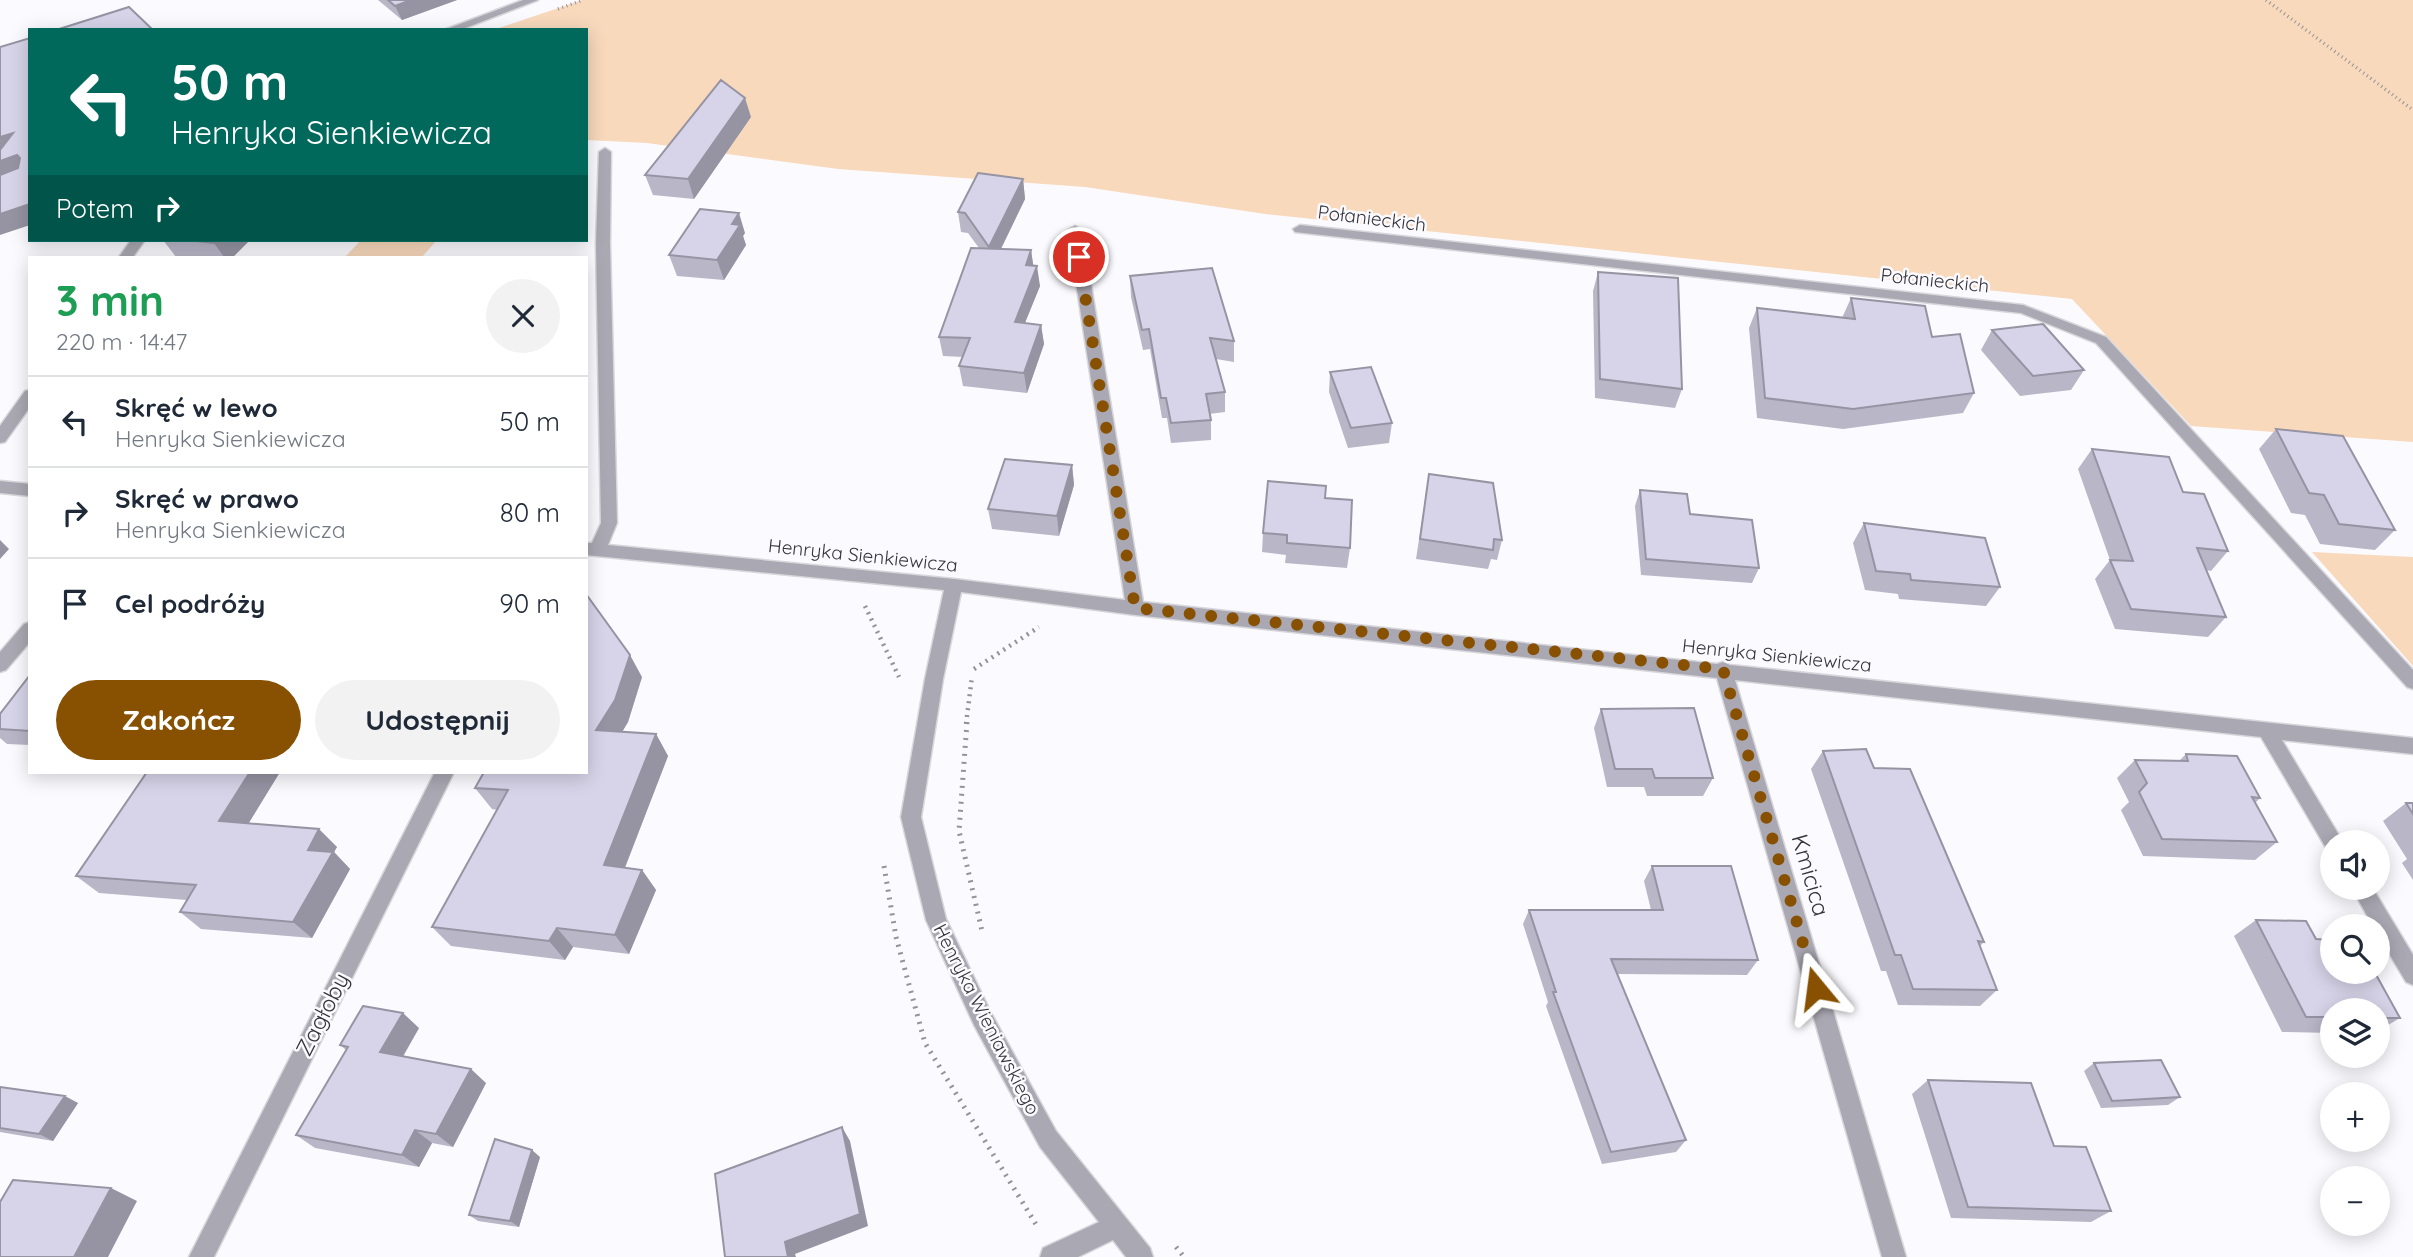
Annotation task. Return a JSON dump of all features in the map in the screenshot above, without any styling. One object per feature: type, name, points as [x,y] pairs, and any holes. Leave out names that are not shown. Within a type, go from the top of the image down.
[{"type":"street","points":[[455,28],[533,0]]},
{"type":"street","points":[[592,549],[609,523],[603,244],[605,152]]},
{"type":"street","name":"Połanieckich","points":[[1300,229],[2024,309],[2101,340],[2413,682]]},
{"type":"street","points":[[1075,230],[1135,608]]},
{"type":"street","points":[[0,438],[28,398]]},
{"type":"street","points":[[0,487],[28,491]]},
{"type":"street","name":"Henryka Sienkiewicza","points":[[592,549],[954,585],[1135,608],[1723,669],[2413,746]]},
{"type":"street","name":"Henryka Wieniawskiego","points":[[954,585],[934,679],[911,817],[936,920],[982,1018],[1048,1139],[1141,1257]]},
{"type":"street","points":[[0,665],[28,631]]},
{"type":"street","name":"Kmicica","points":[[1723,669],[1894,1257]]},
{"type":"street","points":[[2269,732],[2326,830]]},
{"type":"street","name":"Zagłoby","points":[[201,1257],[443,774]]},
{"type":"street","points":[[2369,900],[2413,975]]},
{"type":"street","points":[[1052,1257],[1117,1226]]},
{"type":"path","points":[[2266,0],[2413,110]]},
{"type":"path","points":[[971,680],[961,770],[959,831],[985,942]]},
{"type":"path","points":[[1167,1235],[1184,1257]]},
{"type":"shaded area","points":[[582,0],[2413,0],[2413,442],[2191,426],[2072,299],[1265,214],[1085,187],[838,169],[647,143],[588,140],[588,28],[499,28]]},
{"type":"shaded area","points":[[359,242],[435,242],[423,256],[346,256]]},
{"type":"shaded area","points":[[2312,552],[2413,557],[2413,666]]},
{"type":"building","points":[[388,0],[411,0],[395,6]]},
{"type":"building","points":[[129,7],[151,28],[62,28]]},
{"type":"building","points":[[28,39],[28,205],[0,214],[0,175],[18,168],[20,158],[17,155],[0,161],[0,150],[13,133],[0,137],[0,47]]},
{"type":"building","points":[[721,80],[745,98],[688,179],[645,175]]},
{"type":"building","points":[[978,173],[1023,179],[989,247],[965,213],[958,212]]},
{"type":"building","points":[[700,209],[739,213],[732,224],[740,225],[717,260],[669,255]]},
{"type":"building","points":[[971,248],[1031,250],[1026,265],[1037,266],[1015,322],[1041,325],[1024,373],[959,366],[970,338],[939,337]]},
{"type":"building","points":[[1212,268],[1234,341],[1210,338],[1225,392],[1206,394],[1211,420],[1171,423],[1166,398],[1161,398],[1149,329],[1142,330],[1130,276]]},
{"type":"building","points":[[1598,272],[1678,278],[1682,389],[1600,379]]},
{"type":"building","points":[[1851,298],[1925,306],[1932,337],[1960,334],[1974,393],[1853,409],[1765,398],[1757,308],[1855,319]]},
{"type":"building","points":[[2043,324],[2084,370],[2033,376],[1992,330]]},
{"type":"building","points":[[1371,367],[1392,423],[1351,428],[1330,372]]},
{"type":"building","points":[[2276,429],[2343,436],[2395,530],[2339,524],[2324,495],[2309,493]]},
{"type":"building","points":[[2092,449],[2169,457],[2183,492],[2204,494],[2228,551],[2197,548],[2226,617],[2131,609],[2110,560],[2133,561]]},
{"type":"building","points":[[1005,459],[1072,465],[1057,516],[988,509]]},
{"type":"building","points":[[1429,474],[1493,483],[1502,540],[1494,539],[1493,550],[1420,539]]},
{"type":"building","points":[[1268,481],[1326,486],[1325,498],[1352,500],[1350,548],[1287,543],[1287,535],[1263,533]]},
{"type":"building","points":[[1640,490],[1687,494],[1690,514],[1752,520],[1759,568],[1646,559]]},
{"type":"building","points":[[1864,523],[1985,538],[2000,587],[1911,580],[1910,574],[1876,571]]},
{"type":"building","points":[[588,597],[630,655],[615,700],[596,730],[656,734],[604,865],[642,870],[615,935],[557,928],[549,941],[432,927],[508,790],[475,788],[483,774],[588,774]]},
{"type":"building","points":[[28,678],[28,731],[0,729],[0,714]]},
{"type":"building","points":[[1694,708],[1713,778],[1655,778],[1652,769],[1615,769],[1601,709]]},
{"type":"building","points":[[1866,749],[1874,768],[1910,769],[1984,942],[1978,941],[1997,990],[1913,989],[1901,955],[1895,955],[1823,751]]},
{"type":"building","points":[[2186,754],[2237,756],[2260,798],[2252,797],[2277,842],[2162,839],[2139,792],[2147,783],[2135,760],[2188,761]]},
{"type":"building","points":[[146,774],[249,774],[219,821],[319,829],[308,850],[333,852],[293,922],[180,912],[196,885],[76,876]]},
{"type":"building","points":[[2406,803],[2413,803],[2413,814]]},
{"type":"building","points":[[1652,866],[1731,866],[1758,960],[1611,959],[1686,1140],[1611,1152],[1553,992],[1556,992],[1529,910],[1663,910]]},
{"type":"building","points":[[2256,920],[2306,921],[2316,939],[2320,939],[2320,984],[2381,984],[2389,998],[2320,998],[2320,1017],[2306,1017]]},
{"type":"building","points":[[2390,1000],[2400,1018],[2390,1018]]},
{"type":"building","points":[[363,1006],[403,1013],[380,1052],[471,1069],[436,1134],[415,1130],[402,1155],[296,1135],[348,1047],[340,1045]]},
{"type":"building","points":[[2161,1060],[2180,1097],[2112,1101],[2094,1063]]},
{"type":"building","points":[[1928,1080],[2031,1083],[2054,1146],[2086,1147],[2111,1211],[1968,1207]]},
{"type":"building","points":[[0,1087],[65,1096],[39,1134],[0,1128]]},
{"type":"building","points":[[842,1127],[860,1214],[785,1242],[788,1257],[725,1257],[715,1174]]},
{"type":"building","points":[[495,1139],[532,1150],[510,1221],[469,1215]]},
{"type":"building","points":[[13,1180],[111,1188],[74,1257],[0,1257],[0,1202]]},
{"type":"route","points":[[1079,257],[1135,608],[1723,669],[1816,988]]}]
